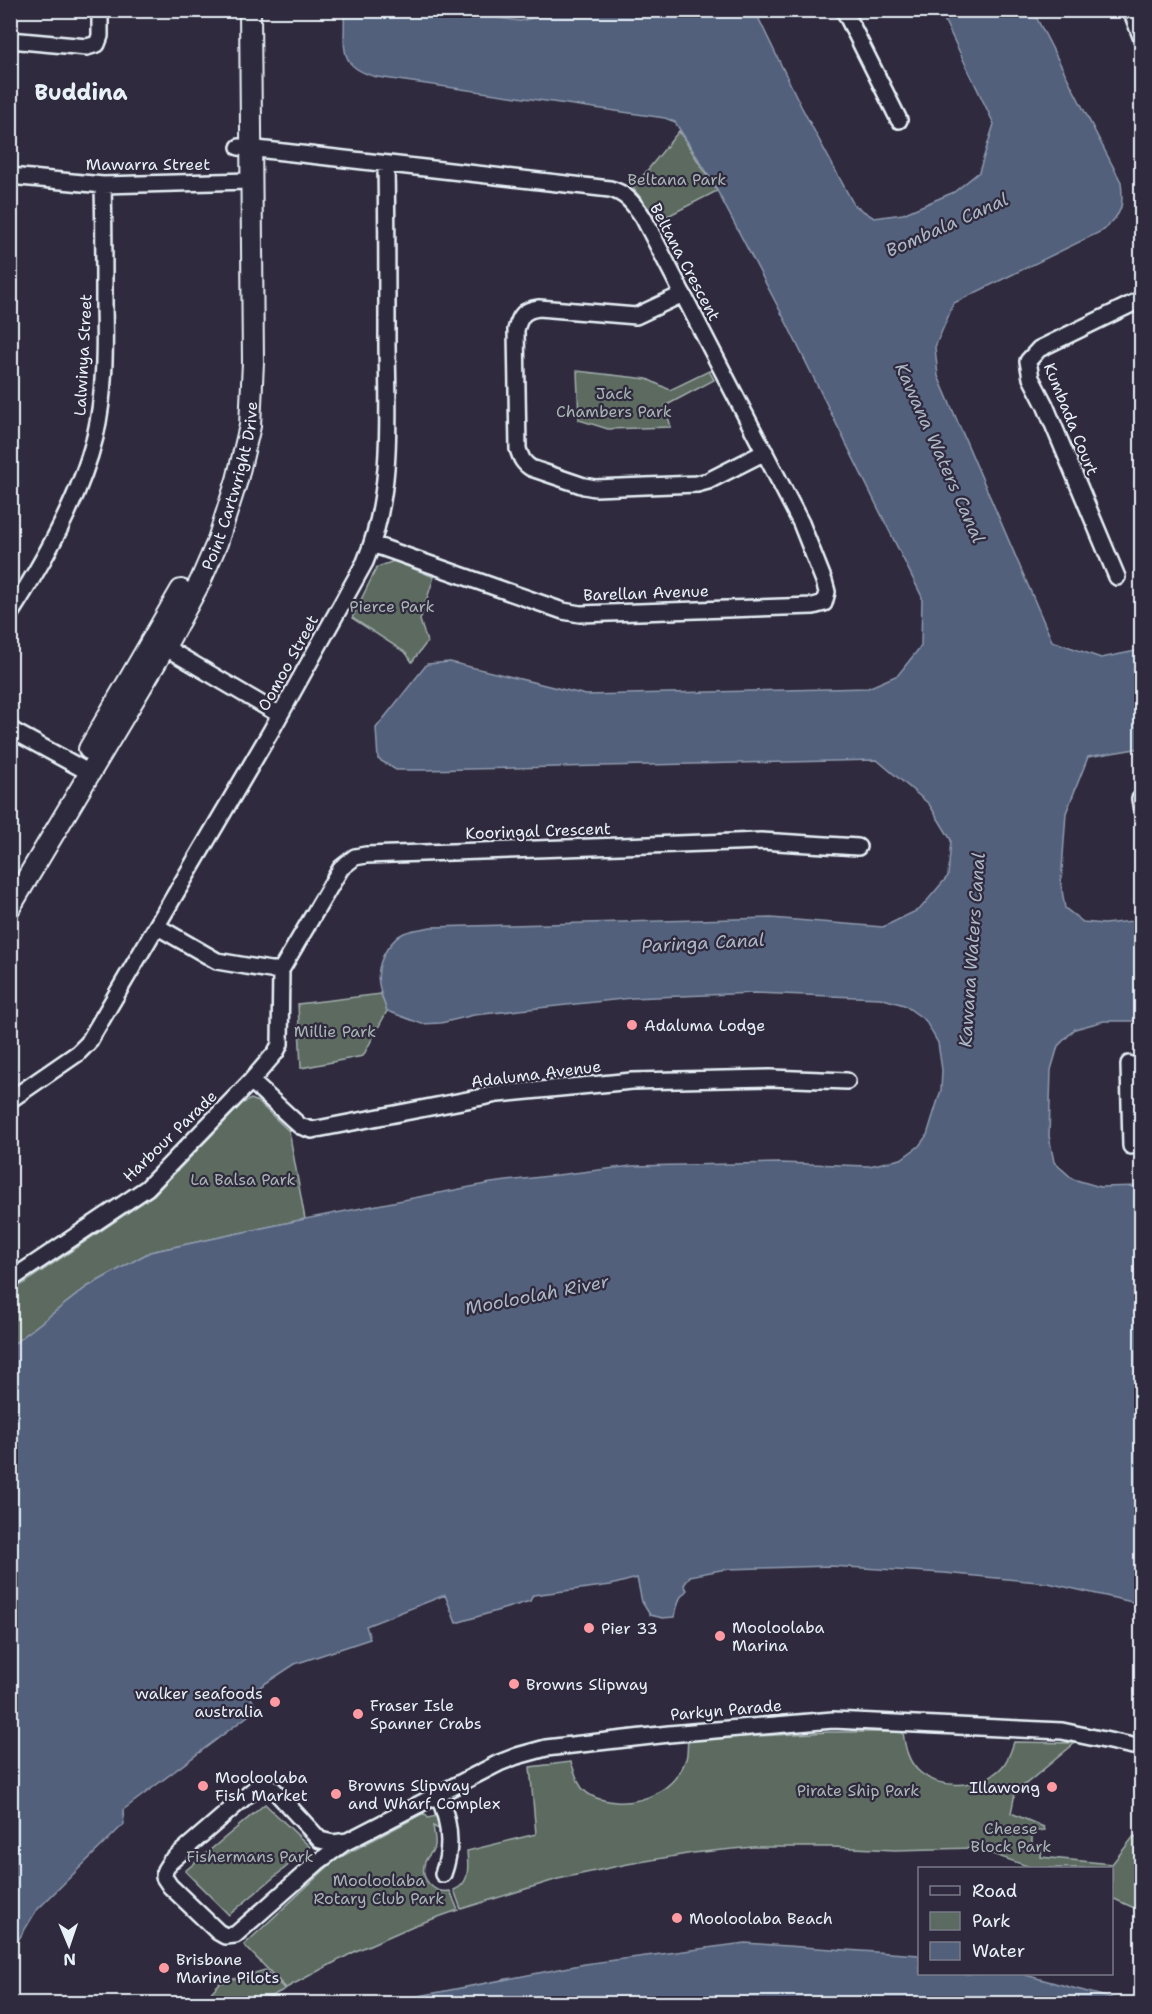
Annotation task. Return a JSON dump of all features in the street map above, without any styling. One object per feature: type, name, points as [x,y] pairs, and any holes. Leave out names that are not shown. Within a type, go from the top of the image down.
[{"type":"main road","name":"Point Cartwright Drive","points":[[10,908],[85,770],[159,644],[200,582],[217,543],[237,480],[250,426],[254,362],[236,10]]},
{"type":"main road","name":"Point Cartwright Drive","points":[[244,148],[249,10]]},
{"type":"main road","name":"Point Cartwright Drive","points":[[10,884],[85,770]]},
{"type":"street","points":[[10,40],[87,47],[97,44],[100,36],[100,10]]},
{"type":"street","points":[[844,10],[899,120]]},
{"type":"street","points":[[1131,10],[1142,39]]},
{"type":"street","name":"Beltana Crescent","points":[[244,148],[621,192],[631,200],[643,217],[801,523],[825,581],[827,592],[824,603]]},
{"type":"street","name":"Oomoo Street","points":[[10,1100],[78,1053],[88,1043],[158,927],[280,715],[372,544],[385,476],[388,416],[386,164]]},
{"type":"street","name":"Mawarra Street","points":[[10,176],[103,185],[245,181]]},
{"type":"street","name":"Lalwinya Street","points":[[10,614],[44,561],[86,468],[96,435],[102,394],[105,342],[103,185]]},
{"type":"street","points":[[683,294],[636,316],[539,308],[527,310],[519,318],[516,330],[521,458],[531,468],[595,488],[697,484],[708,481],[765,452]]},
{"type":"street","name":"Kumbada Court","points":[[1117,577],[1045,405],[1031,378],[1028,361],[1039,350],[1142,299]]},
{"type":"street","name":"Barellan Avenue","points":[[372,544],[571,613],[813,606],[824,603]]},
{"type":"street","points":[[159,644],[280,715]]},
{"type":"street","points":[[10,728],[85,770]]},
{"type":"street","name":"Kooringal Crescent","points":[[281,970],[341,868],[355,857],[761,841],[858,847]]},
{"type":"street","points":[[158,927],[217,961],[281,970]]},
{"type":"street","name":"Harbour Parade","points":[[10,1280],[147,1188],[276,1052],[280,1044],[281,970]]},
{"type":"street","points":[[1129,1064],[1136,1103],[1131,1146]]},
{"type":"street","name":"Adaluma Avenue","points":[[250,1081],[300,1126],[312,1130],[498,1094],[632,1081],[770,1078],[847,1081]]},
{"type":"street","name":"Parkyn Parade","points":[[348,1841],[333,1843],[320,1840],[274,1790],[267,1785],[259,1785],[170,1862],[164,1875],[170,1886],[218,1932],[230,1936],[238,1934],[318,1862],[348,1841],[499,1763],[546,1748],[805,1722],[853,1721],[1044,1729],[1088,1735],[1134,1747],[1142,1753]]},
{"type":"street","points":[[438,1795],[447,1818],[450,1847],[443,1874]]},
{"type":"street","points":[[318,1862],[322,1851],[320,1840]]},
{"type":"green space","name":"Beltana Park","points":[[679,131],[717,191],[658,221],[633,188]]},
{"type":"green space","name":"Jack Chambers Park","points":[[577,371],[647,379],[670,390],[709,371],[714,380],[665,406],[671,427],[608,429],[579,420]]},
{"type":"green space","name":"Pierce Park","points":[[394,561],[434,577],[420,620],[427,642],[412,662],[406,653],[352,618],[377,567]]},
{"type":"green space","name":"Millie Park","points":[[381,994],[387,1011],[363,1056],[301,1068],[298,1004]]},
{"type":"green space","name":"La Balsa Park","points":[[251,1099],[258,1102],[289,1131],[305,1219],[150,1252],[87,1287],[11,1346],[11,1292],[154,1195],[243,1103]]},
{"type":"green space","name":"Pirate Ship Park","points":[[830,1732],[903,1732],[908,1754],[917,1769],[930,1779],[951,1784],[974,1782],[994,1774],[1010,1755],[1014,1742],[1075,1743],[1015,1793],[1011,1813],[1044,1827],[1045,1830],[1032,1832],[1032,1847],[1042,1848],[1041,1857],[1112,1864],[1134,1836],[1141,1838],[1141,1911],[1113,1898],[1113,1867],[1030,1867],[975,1848],[895,1850],[832,1847],[753,1847],[693,1853],[558,1879],[461,1909],[454,1890],[466,1879],[467,1851],[536,1834],[530,1767],[571,1762],[580,1785],[589,1794],[607,1801],[627,1802],[659,1792],[675,1778],[686,1759],[688,1740]]},
{"type":"green space","name":"Fishermans Park","points":[[265,1804],[310,1847],[229,1915],[185,1871]]},
{"type":"green space","name":"Mooloolaba Rotary Club Park","points":[[424,1813],[428,1818],[436,1816],[439,1818],[442,1831],[433,1826],[435,1846],[425,1862],[424,1874],[433,1888],[450,1891],[458,1910],[413,1926],[356,1951],[286,1988],[244,1945],[335,1860]]},
{"type":"green space","points":[[265,1970],[285,1989],[259,2003],[197,2003],[202,2002],[220,1983]]},
{"type":"water","points":[[344,11],[450,11],[520,21],[560,11],[755,11],[801,106],[854,205],[874,218],[903,214],[954,192],[979,172],[994,124],[940,11],[1033,11],[1121,182],[1122,204],[1115,219],[1104,230],[954,303],[935,347],[938,376],[1052,641],[1101,658],[1141,650],[1141,748],[1088,757],[1066,813],[1061,884],[1065,908],[1083,922],[1104,924],[1141,920],[1141,1021],[1104,1021],[1075,1029],[1058,1046],[1051,1070],[1049,1136],[1054,1162],[1073,1179],[1100,1187],[1141,1186],[1141,1604],[1048,1583],[944,1573],[830,1566],[726,1569],[690,1576],[684,1585],[687,1590],[680,1598],[674,1617],[663,1618],[650,1615],[642,1602],[637,1578],[611,1585],[533,1595],[530,1601],[456,1623],[445,1595],[366,1626],[370,1639],[295,1664],[249,1694],[257,1709],[123,1810],[124,1824],[36,1911],[11,1952],[11,1346],[87,1287],[150,1252],[305,1219],[491,1183],[632,1166],[780,1163],[869,1166],[901,1159],[919,1146],[927,1135],[941,1090],[942,1070],[938,1043],[925,1020],[904,1005],[880,998],[755,993],[632,998],[474,1015],[441,1023],[422,1024],[387,1011],[379,987],[380,965],[389,946],[404,933],[414,930],[431,927],[771,918],[883,927],[920,909],[948,876],[951,840],[929,804],[877,760],[396,770],[378,759],[376,728],[427,664],[450,662],[586,695],[868,688],[898,675],[921,646],[922,597],[786,322],[711,179],[675,122],[665,118],[377,77],[354,67],[349,61],[344,44]]},
{"type":"water","points":[[745,1943],[918,1955],[918,1975],[1026,1975],[1128,2003],[383,2003],[585,1964]]},
{"type":"place","name":"Adaluma Lodge","points":[[632,1025]]},
{"type":"place","name":"Pier 33","points":[[589,1628]]},
{"type":"place","name":"Mooloolaba Marina","points":[[720,1636]]},
{"type":"place","name":"Browns Slipway","points":[[514,1684]]},
{"type":"place","name":"walker seafoods australia","points":[[275,1702]]},
{"type":"place","name":"Fraser Isle Spanner Crabs","points":[[358,1714]]},
{"type":"place","name":"Mooloolaba Fish Market","points":[[203,1786]]},
{"type":"place","name":"Illawong","points":[[1052,1787]]},
{"type":"place","name":"Browns Slipway and Wharf Complex","points":[[336,1794]]},
{"type":"place","name":"Mooloolaba Beach","points":[[677,1918]]},
{"type":"place","name":"Brisbane Marine Pilots","points":[[164,1968]]},
{"type":"district","name":"Buddina","points":[[81,92]]},
{"type":"water label","name":"Bombala Canal","points":[[947,225]]},
{"type":"water label","name":"Kawana Waters Canal","points":[[940,453]]},
{"type":"water label","name":"Paringa Canal","points":[[703,943]]},
{"type":"water label","name":"Kawana Waters Canal","points":[[972,950]]},
{"type":"water label","name":"Mooloolah River","points":[[537,1295]]},
{"type":"park label","name":"Cheese Block Park","points":[[1011,1837]]}]
